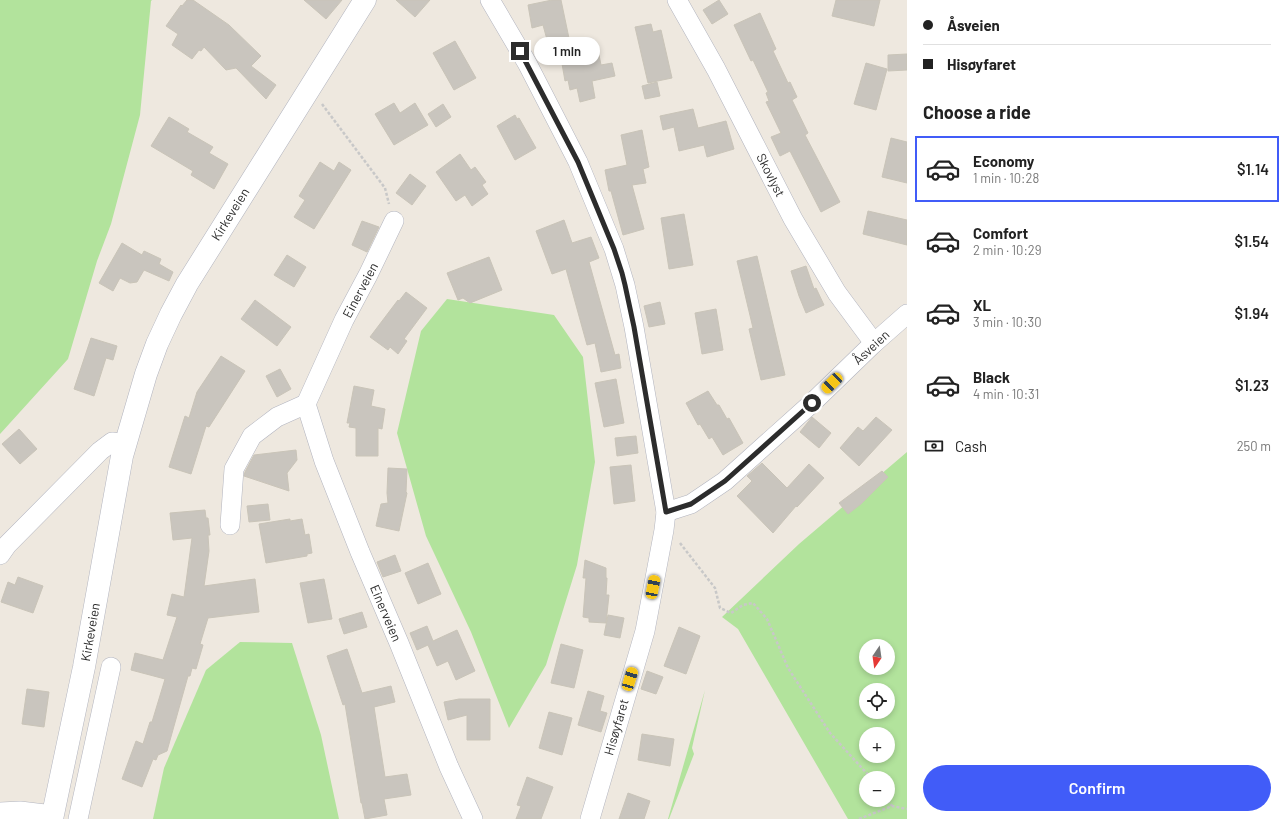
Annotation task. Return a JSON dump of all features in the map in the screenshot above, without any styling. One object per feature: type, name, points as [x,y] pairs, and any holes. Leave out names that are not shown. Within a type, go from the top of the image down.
[{"type":"main road","name":"Kirkeveien","points":[[52,817],[84,667],[126,444],[146,374],[157,344],[191,277],[365,0]]},
{"type":"street","name":"Hisøyfaret","points":[[490,0],[527,63],[578,162],[614,249],[625,285],[634,327],[665,521],[645,631],[590,819]]},
{"type":"street","name":"Skovlyst","points":[[677,0],[716,68],[793,219],[837,293],[874,344]]},
{"type":"street","name":"Einerveien","points":[[394,222],[344,320],[306,404],[324,461],[360,552],[399,643],[449,767],[473,819]]},
{"type":"street","name":"Åsveien","points":[[665,521],[725,481],[812,403],[907,314]]},
{"type":"street","points":[[230,525],[234,469],[252,436],[278,417],[306,404]]},
{"type":"street","points":[[0,555],[7,545],[100,451],[112,442],[126,444]]},
{"type":"street","points":[[78,819],[111,667]]},
{"type":"street","points":[[0,812],[20,811],[52,817]]},
{"type":"path","points":[[310,87],[385,188],[394,222]]},
{"type":"path","points":[[665,521],[715,588],[720,608],[731,613],[743,605],[753,603],[767,619],[788,668],[830,733],[865,771]]},
{"type":"path","points":[[895,806],[907,808]]},
{"type":"path","points":[[858,819],[889,807]]},
{"type":"green space","points":[[0,0],[152,0],[140,115],[111,224],[97,261],[68,359],[0,434]]},
{"type":"green space","points":[[447,299],[554,315],[583,357],[595,462],[577,565],[546,665],[509,728],[471,632],[426,536],[397,433],[421,331]]},
{"type":"green space","points":[[907,452],[907,819],[848,819],[738,629],[722,617],[799,544]]},
{"type":"green space","points":[[240,642],[292,643],[321,735],[339,819],[153,819],[164,768],[206,670]]},
{"type":"green space","points":[[705,690],[692,748],[694,754],[668,819]]},
{"type":"building","points":[[187,0],[193,0],[229,25],[261,56],[251,66],[276,85],[266,99],[236,68],[226,70],[204,47],[201,51],[199,50],[192,59],[172,45],[178,34],[166,26],[181,5],[182,6]]},
{"type":"building","points":[[304,0],[342,0],[326,19]]},
{"type":"building","points":[[396,0],[430,0],[415,17]]},
{"type":"building","points":[[552,0],[561,0],[570,43],[549,47],[543,25],[532,28],[528,5]]},
{"type":"building","points":[[719,0],[728,14],[712,24],[703,10]]},
{"type":"building","points":[[836,0],[880,0],[874,26],[832,16]]},
{"type":"building","points":[[760,13],[776,49],[773,51],[788,83],[790,82],[797,97],[792,100],[808,133],[805,135],[840,202],[821,212],[790,151],[780,156],[771,137],[781,133],[766,102],[769,101],[766,93],[768,92],[734,25]]},
{"type":"building","points":[[651,24],[653,32],[661,30],[672,78],[648,83],[635,27]]},
{"type":"building","points":[[455,41],[476,78],[454,90],[433,53]]},
{"type":"building","points":[[598,50],[601,65],[612,63],[615,76],[592,81],[595,98],[580,102],[577,88],[570,90],[568,80],[565,81],[561,58]]},
{"type":"building","points":[[907,54],[907,70],[888,71],[888,55]]},
{"type":"building","points":[[866,63],[887,69],[876,110],[854,104]]},
{"type":"building","points":[[657,82],[660,96],[645,99],[642,86]]},
{"type":"building","points":[[394,103],[400,113],[415,103],[428,125],[394,145],[375,114]]},
{"type":"building","points":[[443,104],[451,117],[436,127],[428,114]]},
{"type":"building","points":[[693,109],[698,128],[726,121],[734,149],[707,157],[704,145],[679,151],[674,127],[663,130],[660,116]]},
{"type":"building","points":[[515,115],[517,119],[519,118],[536,148],[515,160],[497,126]]},
{"type":"building","points":[[169,117],[189,129],[187,132],[213,147],[209,153],[228,164],[214,189],[191,175],[193,171],[151,146]]},
{"type":"building","points":[[642,130],[649,167],[643,169],[646,183],[632,185],[644,229],[623,235],[611,191],[609,191],[605,170],[627,165],[621,135]]},
{"type":"building","points":[[891,138],[907,142],[907,183],[882,177]]},
{"type":"building","points":[[460,154],[471,170],[475,167],[486,182],[482,185],[488,194],[472,206],[465,195],[456,201],[436,172]]},
{"type":"building","points":[[320,162],[334,171],[339,162],[351,170],[314,229],[294,217],[305,200],[299,196]]},
{"type":"building","points":[[410,174],[426,186],[412,205],[396,193]]},
{"type":"building","points":[[868,211],[907,220],[907,245],[863,234]]},
{"type":"building","points":[[684,214],[693,265],[669,269],[661,218]]},
{"type":"building","points":[[564,220],[572,243],[591,237],[599,258],[589,262],[615,355],[619,354],[621,368],[601,372],[595,343],[587,345],[566,269],[552,274],[536,231]]},
{"type":"building","points":[[362,221],[379,227],[367,252],[352,245]]},
{"type":"building","points":[[122,243],[142,255],[144,251],[161,259],[159,264],[173,272],[169,281],[144,270],[137,282],[130,283],[120,278],[113,291],[99,283]]},
{"type":"building","points":[[287,255],[306,267],[294,287],[274,275]]},
{"type":"building","points":[[757,256],[785,375],[761,380],[749,329],[753,328],[737,261]]},
{"type":"building","points":[[489,257],[502,290],[470,303],[463,298],[458,300],[447,273]]},
{"type":"building","points":[[806,266],[814,289],[816,288],[824,305],[806,313],[791,271]]},
{"type":"building","points":[[406,292],[427,308],[404,339],[407,341],[398,354],[390,347],[388,350],[370,337],[398,300],[399,301]]},
{"type":"building","points":[[255,300],[291,327],[277,346],[241,319]]},
{"type":"building","points":[[660,302],[665,324],[649,327],[644,306]]},
{"type":"building","points":[[716,309],[723,350],[702,354],[695,313]]},
{"type":"building","points":[[91,338],[117,346],[113,360],[106,358],[94,396],[74,389]]},
{"type":"building","points":[[221,356],[245,371],[209,427],[206,426],[191,474],[169,467],[185,416],[189,418],[197,392]]},
{"type":"building","points":[[280,369],[291,389],[277,397],[266,376]]},
{"type":"building","points":[[616,379],[624,423],[604,427],[595,383]]},
{"type":"building","points":[[354,386],[374,390],[371,406],[385,409],[382,429],[378,428],[378,456],[356,456],[356,428],[349,427],[350,423],[347,423]]},
{"type":"building","points":[[708,391],[717,405],[719,405],[727,419],[729,418],[743,443],[723,455],[712,437],[709,439],[700,424],[698,425],[686,403]]},
{"type":"building","points":[[812,417],[831,433],[819,448],[800,432]]},
{"type":"building","points":[[876,417],[892,430],[859,466],[840,448],[858,427],[863,431]]},
{"type":"building","points":[[19,429],[37,449],[20,464],[2,444]]},
{"type":"building","points":[[636,436],[638,453],[617,456],[615,438]]},
{"type":"building","points":[[296,450],[297,460],[287,473],[289,491],[244,476],[254,455]]},
{"type":"building","points":[[762,463],[787,488],[809,464],[824,478],[797,507],[796,506],[773,533],[737,496],[752,481],[747,476]]},
{"type":"building","points":[[631,465],[635,501],[614,504],[610,467]]},
{"type":"building","points":[[388,468],[407,469],[407,493],[399,531],[376,526],[381,504],[388,503]]},
{"type":"building","points":[[882,471],[888,477],[861,504],[848,514],[839,503]]},
{"type":"building","points":[[268,504],[270,520],[249,522],[247,506]]},
{"type":"building","points":[[205,510],[206,518],[208,518],[210,535],[208,535],[209,551],[204,586],[255,579],[259,612],[208,618],[200,644],[203,645],[196,669],[192,668],[190,676],[188,676],[167,751],[158,755],[156,760],[153,759],[142,787],[122,779],[136,741],[143,744],[150,722],[152,722],[165,679],[131,670],[135,653],[163,660],[177,617],[167,615],[172,594],[184,597],[192,538],[173,540],[170,513]]},
{"type":"building","points":[[290,519],[290,521],[302,519],[305,535],[309,534],[312,553],[307,554],[307,556],[266,563],[259,524]]},
{"type":"building","points":[[395,555],[401,571],[383,577],[377,562]]},
{"type":"building","points":[[585,560],[606,568],[606,595],[609,595],[606,623],[589,622],[589,618],[583,617],[586,578],[583,578]]},
{"type":"building","points":[[428,563],[441,594],[418,604],[405,573]]},
{"type":"building","points":[[18,577],[43,586],[33,613],[1,602],[8,582],[15,585]]},
{"type":"building","points":[[324,579],[332,619],[308,623],[300,583]]},
{"type":"building","points":[[362,612],[367,627],[344,634],[339,619]]},
{"type":"building","points":[[608,615],[624,618],[620,638],[604,635]]},
{"type":"building","points":[[427,626],[433,641],[457,630],[475,671],[456,680],[448,661],[437,666],[428,645],[417,650],[410,633]]},
{"type":"building","points":[[679,627],[700,636],[686,674],[664,666]]},
{"type":"building","points":[[561,644],[583,650],[574,688],[551,683]]},
{"type":"building","points":[[347,649],[362,693],[391,686],[395,702],[374,707],[385,777],[407,774],[411,795],[384,799],[387,815],[365,819],[345,704],[343,705],[327,656]]},
{"type":"building","points":[[647,671],[663,677],[656,694],[641,689]]},
{"type":"building","points":[[27,689],[49,692],[44,727],[22,724]]},
{"type":"building","points":[[588,691],[604,696],[600,711],[607,713],[601,732],[578,725]]},
{"type":"building","points":[[459,699],[490,699],[490,740],[467,740],[467,715],[448,720],[444,702]]},
{"type":"building","points":[[549,712],[572,718],[562,755],[539,748]]},
{"type":"building","points":[[642,734],[674,739],[670,766],[638,760]]},
{"type":"building","points":[[527,777],[553,787],[541,819],[516,819],[521,806],[517,805]]},
{"type":"building","points":[[628,793],[650,801],[644,819],[619,819]]},
{"type":"route","points":[[520,51],[578,162],[614,249],[622,273],[634,327],[666,512],[691,504],[725,481],[812,403]]}]
